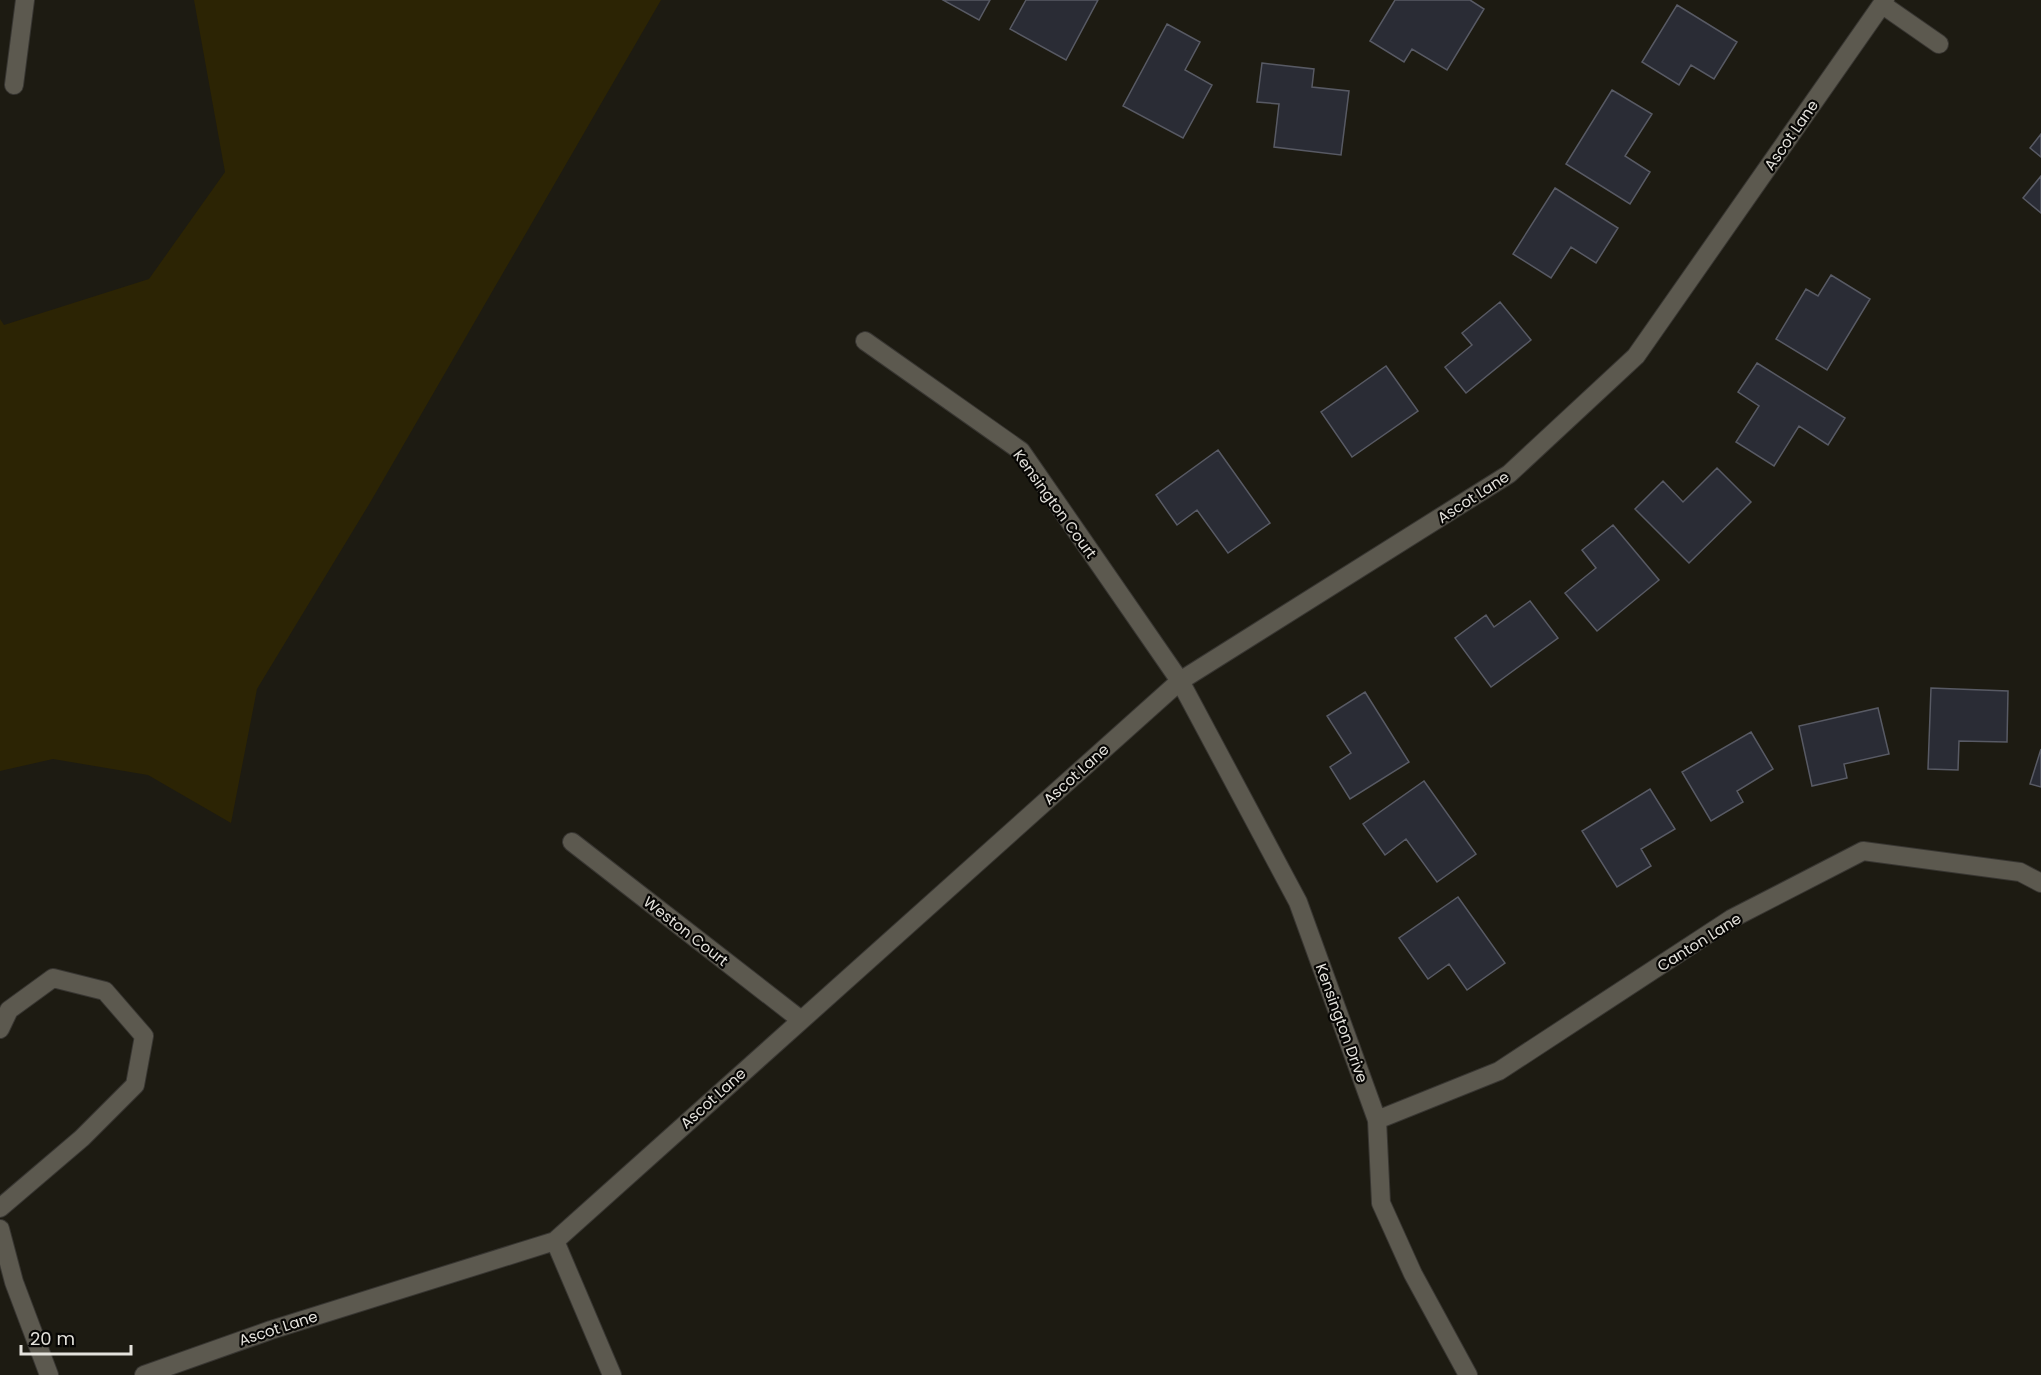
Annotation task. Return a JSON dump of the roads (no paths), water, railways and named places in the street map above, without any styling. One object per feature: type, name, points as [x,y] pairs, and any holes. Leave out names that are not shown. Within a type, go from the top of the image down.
[{"type":"street","points":[[14,85],[25,0]]},
{"type":"street","name":"Ascot Lane","points":[[144,1375],[271,1329],[555,1241],[1180,681],[1509,474],[1636,356],[1884,2],[1939,44]]},
{"type":"street","name":"Kensington Court","points":[[865,341],[1021,451],[1180,681]]},
{"type":"street","name":"Kensington Drive","points":[[1180,681],[1298,902],[1377,1120],[1381,1203],[1413,1274],[1468,1375]]},
{"type":"street","name":"Weston Court","points":[[572,842],[801,1020]]},
{"type":"street","name":"Canton Lane","points":[[1377,1120],[1499,1071],[1731,920],[1863,851],[2020,872],[2041,883]]},
{"type":"street","points":[[0,1029],[9,1010],[53,978],[105,991],[144,1036],[135,1085],[82,1138],[0,1208]]},
{"type":"street","points":[[0,1229],[14,1282],[49,1375]]},
{"type":"street","points":[[555,1241],[612,1375]]}]
